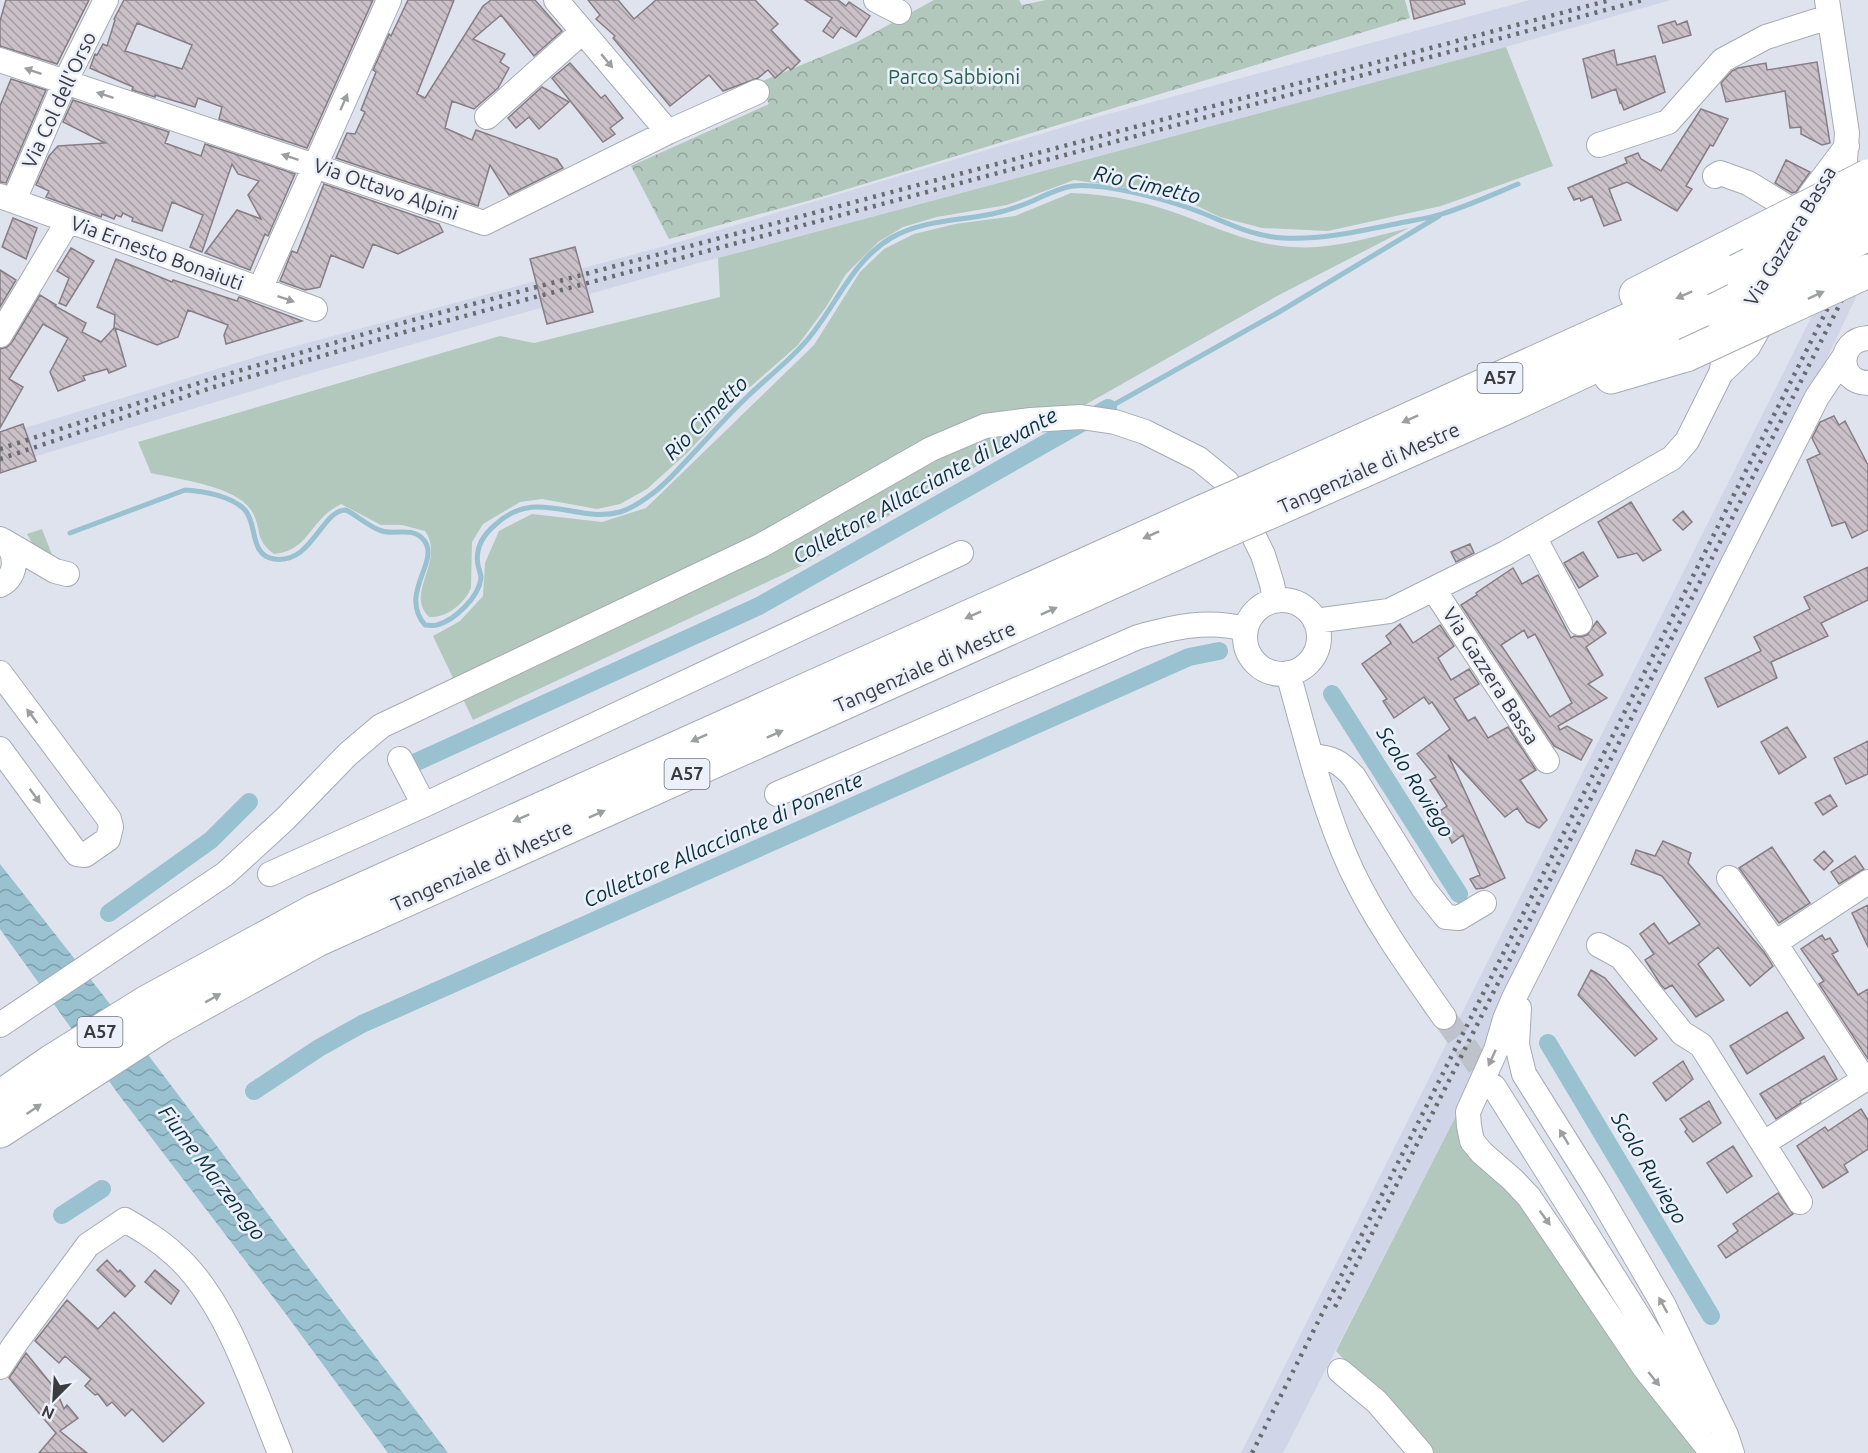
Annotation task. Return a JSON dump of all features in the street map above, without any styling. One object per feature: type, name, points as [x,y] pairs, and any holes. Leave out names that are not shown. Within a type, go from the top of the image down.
[{"type":"highway","name":"A57","points":[[1446,403],[1645,288],[1868,176]]},
{"type":"highway","name":"Tangenziale di Mestre","points":[[1270,497],[1446,403],[1737,271],[1868,205]]},
{"type":"highway","name":"Tangenziale di Mestre","points":[[0,1131],[60,1074],[314,911],[1270,497],[1503,409],[1715,310],[1868,234]]},
{"type":"highway","name":"A57","points":[[1503,409],[1686,355],[1868,271]]},
{"type":"highway","name":"Tangenziale di Mestre","points":[[0,1097],[60,1074]]},
{"type":"street","name":"Via Col dell'Orso","points":[[7,198],[106,0]]},
{"type":"street","points":[[260,290],[389,0]]},
{"type":"street","points":[[556,0],[668,132]]},
{"type":"street","points":[[876,0],[899,12]]},
{"type":"street","points":[[1599,145],[1668,122],[1723,60],[1828,8],[1847,146]]},
{"type":"street","points":[[487,117],[582,32]]},
{"type":"street","name":"Via Ottavo Alpini","points":[[0,60],[484,223],[668,132],[757,92]]},
{"type":"street","name":"Via Gazzera Bassa","points":[[1315,621],[1389,611],[1534,537],[1671,458],[1687,441],[1721,373],[1728,343],[1799,214],[1847,146]]},
{"type":"street","name":"Via Gazzera Bassa","points":[[1721,373],[1748,347],[1784,283],[1841,171],[1847,156],[1847,146]]},
{"type":"street","points":[[1715,176],[1720,173],[1741,180],[1799,214]]},
{"type":"street","name":"Via Ernesto Bonaiuti","points":[[7,198],[315,309]]},
{"type":"street","points":[[0,335],[68,221]]},
{"type":"street","points":[[1712,1453],[1644,1367],[1546,1219],[1529,1197],[1472,1141],[1468,1112],[1496,1050],[1507,1013],[1817,397],[1850,346],[1854,342],[1867,338]]},
{"type":"street","points":[[1845,357],[1846,370],[1864,383]]},
{"type":"street","points":[[1817,397],[1844,383],[1864,383]]},
{"type":"street","points":[[0,1025],[225,874],[285,819],[348,754],[381,726],[762,545],[931,449],[986,426],[1040,418],[1081,417],[1115,422],[1145,432],[1199,459],[1227,482],[1263,555],[1275,600]]},
{"type":"street","points":[[1534,537],[1580,623]]},
{"type":"street","points":[[2,540],[61,572],[5,581]]},
{"type":"street","points":[[2,540],[10,547],[14,559],[14,567],[5,581]]},
{"type":"street","points":[[270,874],[424,805],[961,553]]},
{"type":"street","name":"Via Gazzera Bassa","points":[[1434,590],[1547,761]]},
{"type":"street","points":[[1275,600],[1299,603],[1315,621],[1319,636],[1316,651],[1302,668],[1288,673],[1270,672],[1255,663],[1246,647],[1245,628],[1256,610],[1268,602],[1275,600]]},
{"type":"street","points":[[777,794],[1138,638],[1182,625],[1221,624],[1245,628]]},
{"type":"street","points":[[0,673],[109,819],[111,827],[108,839],[85,855],[77,854],[0,749]]},
{"type":"street","points":[[1288,673],[1311,756],[1340,842],[1353,872],[1379,919],[1444,1017]]},
{"type":"street","points":[[1311,756],[1341,763],[1354,777],[1423,888],[1446,917],[1459,918],[1484,903]]},
{"type":"street","points":[[405,768],[424,805]]},
{"type":"street","points":[[1729,879],[1866,1078],[1764,1143]]},
{"type":"street","points":[[1775,943],[1868,882]]},
{"type":"street","points":[[1599,945],[1621,957],[1682,1033],[1701,1045],[1800,1202]]},
{"type":"street","points":[[1522,985],[1517,1045],[1524,1074],[1596,1189],[1664,1305],[1726,1436],[1731,1453]]},
{"type":"street","points":[[1494,1087],[1597,1248],[1723,1453]]},
{"type":"street","points":[[0,1367],[88,1245],[125,1220],[176,1254],[198,1279],[228,1328],[280,1453]]},
{"type":"street","points":[[1340,1371],[1377,1402],[1421,1453]]},
{"type":"shaded area","points":[[1530,0],[1671,0],[1506,47],[695,264],[301,376],[17,462],[15,431],[259,356],[672,244],[1097,117]]},
{"type":"shaded area","points":[[1868,204],[1868,272],[1743,534],[1460,1108],[1283,1453],[1241,1453]]},
{"type":"green space","name":"Parco Sabbioni","points":[[934,0],[1019,0],[1022,5],[1046,0],[1405,0],[1410,18],[818,198],[669,239],[631,166],[769,104],[760,82],[857,42]]},
{"type":"green space","points":[[1506,47],[1553,166],[1441,206],[1328,231],[1262,228],[1220,217],[1191,203],[1134,189],[1074,180],[1007,205],[937,217],[903,227],[878,242],[846,274],[826,307],[798,345],[741,395],[687,453],[647,489],[620,504],[597,509],[542,499],[520,502],[483,524],[472,542],[471,588],[454,609],[436,617],[429,617],[423,608],[421,598],[431,554],[430,542],[425,531],[402,525],[381,525],[341,504],[325,515],[298,545],[274,554],[263,543],[255,517],[243,502],[220,489],[151,473],[138,442],[500,336],[534,343],[720,297],[718,258]]},
{"type":"green space","points":[[1071,193],[1115,197],[1145,204],[1239,236],[1279,246],[1337,245],[1409,228],[1279,295],[797,568],[473,720],[433,636],[460,621],[483,596],[485,563],[499,531],[532,514],[602,522],[646,508],[814,345],[860,272],[884,249],[914,234],[955,224],[1015,216]]},
{"type":"green space","points":[[42,529],[54,560],[35,548],[27,534]]},
{"type":"green space","points":[[1460,1108],[1698,1453],[1431,1453],[1336,1351]]},
{"type":"water","name":"Fiume Marzenego","points":[[0,864],[103,995],[448,1453],[388,1453],[119,1095],[0,929]]},
{"type":"building","points":[[6,0],[89,0],[57,64],[0,46],[0,21]]},
{"type":"building","points":[[124,0],[373,0],[307,148],[219,119],[222,107],[198,98],[195,107],[155,95],[155,97],[132,90],[133,87],[90,68],[95,54],[97,55],[103,44],[107,46],[114,19]],"holes":[[[137,23],[192,45],[182,69],[125,51]]]},
{"type":"building","points":[[408,0],[454,0],[417,94],[425,98],[483,6],[491,0],[535,0],[562,31],[534,56],[501,15],[473,39],[505,54],[500,62],[509,68],[498,88],[474,109],[452,101],[445,128],[472,140],[476,130],[557,159],[563,168],[509,195],[490,165],[478,206],[336,158],[347,133],[355,134],[365,112],[361,110],[376,72],[373,70]]},
{"type":"building","points":[[588,0],[618,0],[634,19],[656,0],[755,0],[778,24],[771,30],[800,61],[791,70],[788,67],[775,78],[768,70],[758,78],[723,91],[709,75],[670,106],[613,38],[615,36],[596,19],[600,15]]},
{"type":"building","points":[[805,0],[838,0],[846,6],[849,2],[870,16],[856,37],[841,27],[833,38],[823,31],[832,18]]},
{"type":"building","points":[[1410,0],[1464,0],[1465,4],[1414,19]]},
{"type":"building","points":[[1675,21],[1677,25],[1687,21],[1691,35],[1663,43],[1658,26]]},
{"type":"building","points":[[1614,50],[1617,65],[1655,56],[1665,92],[1624,110],[1616,89],[1592,98],[1583,59]]},
{"type":"building","points":[[1817,62],[1830,143],[1822,145],[1801,134],[1801,127],[1790,128],[1785,91],[1726,102],[1721,83],[1738,68],[1766,63],[1767,70]]},
{"type":"building","points":[[570,63],[601,98],[605,95],[623,118],[610,128],[615,134],[603,142],[552,78]]},
{"type":"building","points":[[11,79],[46,90],[6,183],[0,182],[0,106]]},
{"type":"building","points":[[542,87],[569,102],[539,129],[529,117],[516,128],[508,118]]},
{"type":"building","points":[[73,100],[169,132],[165,143],[201,156],[205,144],[295,174],[268,236],[265,234],[250,270],[205,253],[237,210],[261,219],[248,195],[259,181],[238,174],[232,164],[202,252],[190,247],[203,215],[172,202],[162,231],[132,221],[133,218],[123,213],[121,217],[116,215],[114,219],[102,214],[101,217],[46,197],[49,191],[36,185],[49,156],[58,146],[105,143],[63,122]]},
{"type":"building","points":[[1701,109],[1728,119],[1686,186],[1692,189],[1677,211],[1627,182],[1609,189],[1621,220],[1604,226],[1592,196],[1581,201],[1580,198],[1574,200],[1568,188],[1627,163],[1625,158],[1638,153],[1641,159],[1661,171]]},
{"type":"building","points":[[1786,160],[1810,172],[1796,192],[1792,193],[1775,183]]},
{"type":"building","points":[[324,184],[439,224],[443,232],[398,254],[373,244],[363,268],[331,255],[320,287],[305,290],[280,281],[292,251],[297,253]]},
{"type":"building","points":[[13,218],[37,228],[26,259],[2,247]]},
{"type":"building","points":[[575,247],[593,312],[547,324],[530,259]]},
{"type":"building","points":[[71,248],[94,261],[66,306],[59,303],[69,278],[57,271]]},
{"type":"building","points":[[116,259],[172,282],[173,280],[237,301],[239,297],[302,321],[226,344],[224,335],[228,325],[188,310],[178,337],[157,345],[115,328],[126,366],[109,373],[107,369],[83,376],[85,380],[58,391],[50,372],[68,338],[43,324],[9,379],[23,387],[0,428],[0,349],[12,342],[40,295],[86,323],[82,332],[101,342],[114,328],[115,315],[97,307]]},
{"type":"building","points":[[0,270],[16,280],[0,307]]},
{"type":"building","points":[[1834,416],[1839,425],[1845,421],[1868,465],[1868,530],[1852,538],[1845,522],[1832,526],[1807,460],[1820,454],[1812,438],[1820,422]]},
{"type":"building","points":[[23,424],[36,461],[0,473],[0,432]]},
{"type":"building","points":[[1631,502],[1661,550],[1643,561],[1637,553],[1618,558],[1598,522]]},
{"type":"building","points":[[1683,511],[1692,522],[1683,530],[1673,520]]},
{"type":"building","points":[[1470,544],[1474,553],[1456,562],[1451,552]]},
{"type":"building","points":[[1583,552],[1598,576],[1579,588],[1564,563]]},
{"type":"building","points":[[1868,567],[1868,600],[1821,623],[1828,636],[1771,662],[1777,678],[1718,707],[1705,678],[1761,651],[1754,637],[1810,609],[1804,597]]},
{"type":"building","points":[[1513,568],[1522,584],[1538,575],[1571,638],[1587,635],[1597,621],[1606,633],[1586,647],[1603,675],[1588,684],[1607,698],[1558,726],[1560,730],[1567,726],[1592,740],[1581,760],[1554,746],[1461,605],[1477,595],[1476,593]],"holes":[[[1524,630],[1528,638],[1535,634],[1572,703],[1550,717],[1501,645]]]},
{"type":"building","points":[[1400,624],[1413,643],[1440,625],[1454,646],[1438,658],[1451,680],[1469,669],[1479,684],[1454,699],[1468,721],[1475,717],[1488,738],[1508,727],[1536,770],[1520,780],[1547,820],[1539,828],[1527,822],[1517,808],[1505,817],[1448,755],[1505,878],[1484,888],[1476,889],[1470,879],[1480,875],[1463,835],[1452,843],[1444,826],[1440,827],[1434,815],[1447,806],[1430,780],[1436,777],[1417,754],[1450,729],[1432,702],[1429,704],[1424,697],[1394,718],[1383,701],[1387,699],[1362,664],[1391,643],[1386,636]]},
{"type":"building","points":[[1787,727],[1806,757],[1779,774],[1761,742]]},
{"type":"building","points":[[1868,741],[1868,774],[1846,784],[1834,758]]},
{"type":"building","points":[[1830,795],[1837,806],[1823,815],[1815,803]]},
{"type":"building","points":[[1663,841],[1691,853],[1688,863],[1764,952],[1773,966],[1750,986],[1718,947],[1698,964],[1724,1000],[1696,1017],[1672,985],[1665,989],[1661,985],[1645,960],[1654,954],[1640,934],[1654,923],[1669,944],[1700,924],[1662,876],[1631,864],[1636,850],[1655,856]]},
{"type":"building","points":[[1772,847],[1810,903],[1779,923],[1739,868]]},
{"type":"building","points":[[1824,851],[1833,861],[1824,870],[1814,860]]},
{"type":"building","points":[[1855,856],[1864,869],[1839,884],[1831,872]]},
{"type":"building","points":[[1868,905],[1868,947],[1852,913]]},
{"type":"building","points":[[1822,935],[1825,940],[1830,938],[1838,951],[1832,954],[1858,995],[1868,989],[1868,1059],[1819,984],[1824,981],[1801,949]]},
{"type":"building","points":[[1591,970],[1605,978],[1657,1039],[1635,1056],[1578,995]]},
{"type":"building","points":[[1787,1012],[1804,1038],[1747,1074],[1730,1046]]},
{"type":"building","points":[[1824,1056],[1837,1079],[1800,1101],[1801,1103],[1776,1119],[1760,1094]]},
{"type":"building","points":[[1683,1061],[1693,1079],[1666,1101],[1653,1083]]},
{"type":"building","points":[[1709,1101],[1721,1123],[1693,1142],[1685,1132],[1687,1129],[1680,1119]]},
{"type":"building","points":[[1861,1109],[1868,1120],[1868,1149],[1844,1165],[1848,1172],[1823,1188],[1797,1146],[1825,1127],[1828,1131]]},
{"type":"building","points":[[1733,1146],[1752,1176],[1727,1193],[1707,1163]]},
{"type":"building","points":[[1778,1193],[1793,1214],[1726,1258],[1718,1246],[1738,1231],[1733,1224]]},
{"type":"building","points":[[107,1260],[135,1286],[125,1297],[97,1270]]},
{"type":"building","points":[[155,1270],[179,1291],[171,1304],[145,1282]]},
{"type":"building","points":[[67,1300],[98,1329],[114,1312],[204,1403],[163,1442],[132,1409],[125,1416],[112,1402],[107,1406],[98,1394],[95,1395],[85,1386],[91,1379],[65,1356],[59,1363],[35,1341]]},
{"type":"building","points":[[26,1353],[56,1390],[64,1409],[67,1405],[78,1418],[60,1431],[87,1453],[39,1453],[56,1433],[9,1378]]},
{"type":"waterway","name":"Rio Cimetto","points":[[70,533],[185,490],[217,495],[239,505],[249,516],[257,546],[261,552],[274,559],[287,559],[298,554],[307,546],[330,518],[346,510],[382,531],[408,532],[422,538],[427,546],[428,556],[416,600],[418,613],[425,625],[437,625],[458,613],[476,593],[481,578],[477,559],[479,548],[483,538],[495,525],[510,514],[526,508],[556,508],[587,514],[620,512],[654,492],[738,406],[801,347],[866,259],[877,248],[903,232],[928,224],[1002,212],[1062,188],[1086,186],[1116,189],[1163,200],[1270,237],[1313,238],[1434,216],[1518,184]]},
{"type":"waterway","name":"Collettore Allacciante di Levante","points":[[1108,408],[1279,312],[1439,216]]},
{"type":"waterway","name":"Collettore Allacciante di Levante","points":[[412,764],[759,606],[1108,408]]},
{"type":"waterway","name":"Collettore Allacciante di Ponente","points":[[254,1091],[319,1048],[362,1024],[1189,657],[1219,651]]},
{"type":"waterway","name":"Scolo Roviego","points":[[1332,694],[1459,894]]},
{"type":"waterway","name":"Collettore Allacciante di Levante","points":[[109,913],[211,840],[249,802]]},
{"type":"waterway","name":"Scolo Ruviego","points":[[1548,1043],[1711,1316]]},
{"type":"waterway","name":"Collettore Allacciante di Ponente","points":[[62,1215],[102,1189]]},
{"type":"tunnel","points":[[1444,1017],[1494,1087]]},
{"type":"railway","points":[[0,449],[211,379],[402,323],[1610,0]]},
{"type":"railway","points":[[0,459],[214,387],[405,332],[1643,0]]},
{"type":"railway","points":[[1252,1453],[1868,228]]},
{"type":"railway","points":[[1335,1307],[1868,248]]}]
